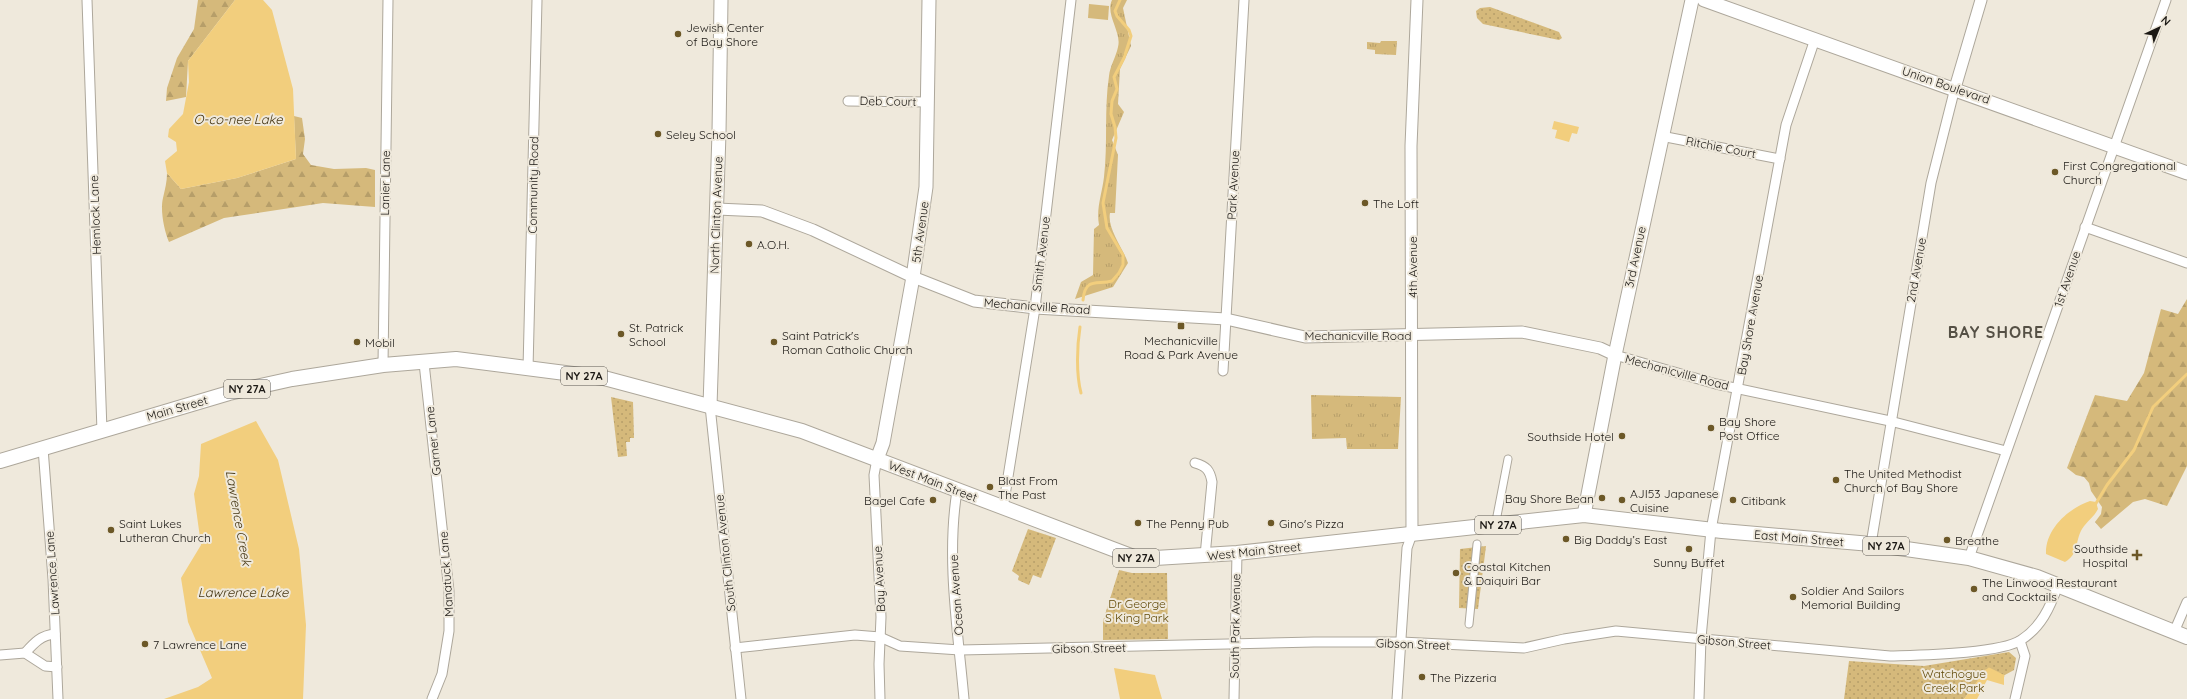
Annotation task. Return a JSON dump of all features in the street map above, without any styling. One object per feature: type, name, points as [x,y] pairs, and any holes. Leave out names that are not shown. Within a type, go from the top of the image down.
[{"type":"main road","name":"North Clinton Avenue","points":[[710,406],[721,0]]},
{"type":"main road","name":"5th Avenue","points":[[877,459],[883,443],[913,277],[926,187],[929,0]]},
{"type":"main road","name":"3rd Avenue","points":[[1584,515],[1615,355],[1661,136],[1692,0]]},
{"type":"main road","name":"Union Boulevard","points":[[1704,0],[1955,88],[2187,173]]},
{"type":"main road","name":"Main Street","points":[[43,448],[229,393],[292,379],[383,365],[424,363],[456,359]]},
{"type":"main road","name":"West Main Street","points":[[456,359],[604,378],[802,431],[1139,560],[1205,556],[1412,534]]},
{"type":"main road","name":"NY 27A","points":[[0,461],[43,448]]},
{"type":"main road","name":"East Main Street","points":[[1412,534],[1584,515],[1711,530],[1871,544],[1970,558],[2037,577],[2174,632]]},
{"type":"main road","name":"NY 27A","points":[[2174,632],[2187,637]]},
{"type":"street","name":"Hemlock Lane","points":[[87,0],[102,431]]},
{"type":"street","name":"Lanier Lane","points":[[383,365],[388,0]]},
{"type":"street","name":"Community Road","points":[[528,369],[537,0]]},
{"type":"street","name":"Smith Avenue","points":[[1003,508],[1035,308],[1071,0]]},
{"type":"street","name":"Park Avenue","points":[[1222,371],[1244,0]]},
{"type":"street","name":"4th Avenue","points":[[1412,534],[1412,146],[1417,0]]},
{"type":"street","name":"2nd Avenue","points":[[1871,544],[1890,421],[1931,183],[1955,88],[1981,0]]},
{"type":"street","name":"1st Avenue","points":[[1970,558],[2006,451],[2166,0]]},
{"type":"street","name":"Bay Shore Avenue","points":[[1699,699],[1701,638],[1711,530],[1786,125],[1815,39]]},
{"type":"street","name":"Deb Court","points":[[848,101],[928,102]]},
{"type":"street","name":"Ritchie Court","points":[[1661,136],[1780,159]]},
{"type":"street","name":"Mechanicville Road","points":[[716,209],[762,212],[813,230],[913,277],[974,301],[1035,308],[1226,319],[1305,337],[1522,332],[1600,348],[1615,355],[1673,373],[1738,389],[1890,421],[2006,451]]},
{"type":"street","points":[[2085,227],[2187,263]]},
{"type":"street","name":"Garner Lane","points":[[424,363],[441,519]]},
{"type":"street","name":"South Clinton Avenue","points":[[710,406],[741,699]]},
{"type":"street","name":"Lawrence Lane","points":[[43,448],[58,699]]},
{"type":"street","name":"Bay Avenue","points":[[877,459],[874,475],[881,617],[879,664],[880,699]]},
{"type":"street","points":[[1497,516],[1508,460]]},
{"type":"street","points":[[1195,463],[1204,466],[1211,472],[1212,482],[1205,556]]},
{"type":"street","name":"Ocean Avenue","points":[[957,491],[953,515],[952,557],[964,699]]},
{"type":"street","name":"Manatuck Lane","points":[[432,699],[442,674],[449,631],[449,591],[441,519]]},
{"type":"street","points":[[1397,699],[1407,548],[1412,534]]},
{"type":"street","points":[[1469,624],[1477,544]]},
{"type":"street","name":"South Park Avenue","points":[[1234,699],[1236,643],[1236,553]]},
{"type":"street","name":"Gibson Street","points":[[735,648],[855,635],[880,637],[900,646],[960,650],[1106,648],[1236,643],[1401,642],[1524,648],[1564,639],[1616,631],[1890,656],[1956,653],[2006,646],[2020,641],[2037,626],[2050,610],[2058,586]]},
{"type":"street","points":[[2174,632],[2187,602]]},
{"type":"street","points":[[25,653],[44,635],[55,634]]},
{"type":"street","points":[[2015,699],[2025,656],[2020,641]]},
{"type":"street","points":[[0,655],[25,653],[45,666],[57,667]]},
{"type":"green space","points":[[198,0],[235,0],[188,61],[186,97],[166,101],[167,88],[177,58],[194,29]]},
{"type":"green space","points":[[1112,0],[1127,0],[1123,8],[1131,46],[1120,69],[1118,104],[1124,112],[1112,140],[1118,155],[1115,213],[1110,213],[1113,232],[1128,263],[1113,287],[1075,299],[1081,282],[1093,275],[1094,229],[1099,225],[1099,207],[1105,165],[1108,88],[1110,72],[1119,41],[1112,18],[1110,6]]},
{"type":"green space","points":[[1089,4],[1109,6],[1108,20],[1088,18]]},
{"type":"green space","points":[[1490,7],[1559,32],[1562,38],[1559,40],[1483,24],[1477,18],[1476,11],[1480,8]]},
{"type":"green space","points":[[1381,41],[1397,41],[1396,55],[1375,54],[1375,50],[1367,49],[1367,42],[1380,43]]},
{"type":"green space","points":[[294,116],[302,118],[305,139],[303,154],[311,165],[334,169],[366,168],[375,170],[375,207],[323,203],[224,218],[169,242],[162,214],[162,203],[167,173],[181,189],[237,178],[296,159]]},
{"type":"green space","points":[[2187,299],[2187,466],[2167,506],[2145,499],[2133,502],[2101,529],[2095,522],[2101,514],[2102,507],[2091,491],[2089,483],[2084,477],[2076,475],[2067,468],[2095,395],[2127,401],[2144,373],[2161,309],[2178,314]]},
{"type":"green space","points":[[1311,395],[1401,397],[1398,449],[1347,449],[1346,438],[1312,439]]},
{"type":"green space","points":[[611,397],[633,402],[634,438],[630,438],[630,442],[626,442],[627,456],[618,457]]},
{"type":"green space","points":[[1028,529],[1056,538],[1041,578],[1033,575],[1029,585],[1018,580],[1019,576],[1012,571]]},
{"type":"green space","points":[[1486,546],[1478,609],[1459,608],[1460,549]]},
{"type":"green space","name":"Dr George S King Park","points":[[1119,570],[1132,573],[1167,573],[1168,639],[1103,640],[1103,621]]},
{"type":"green space","name":"Watchogue Creek Park","points":[[2009,652],[2016,658],[2014,670],[2003,676],[1986,670],[1964,699],[1844,699],[1849,661],[1924,666]]},
{"type":"water","name":"O-co-nee Lake","points":[[235,0],[263,0],[272,10],[293,89],[296,159],[237,178],[181,189],[167,173],[165,161],[177,151],[176,142],[168,137],[169,129],[183,114],[189,82],[188,61]]},
{"type":"water","points":[[1554,121],[1579,127],[1577,134],[1572,133],[1569,142],[1555,138],[1557,130],[1552,129]]},
{"type":"water","name":"Lawrence Lake","points":[[256,421],[278,460],[299,549],[306,625],[303,699],[164,699],[198,687],[212,678],[188,622],[181,578],[201,545],[194,494],[199,476],[201,444]]},
{"type":"water","points":[[2090,501],[2096,502],[2098,509],[2082,529],[2073,555],[2065,562],[2046,554],[2047,545],[2054,528],[2067,514],[2082,504]]},
{"type":"water","points":[[1114,668],[1155,675],[1162,699],[1120,699]]},
{"type":"water","points":[[1986,669],[2003,676],[2004,674],[2004,685],[1987,680],[1977,699],[1964,699]]},
{"type":"waterway","points":[[1083,300],[1084,293],[1089,285],[1093,283],[1112,281],[1119,273],[1123,265],[1123,255],[1107,228],[1103,203],[1116,138],[1115,127],[1111,114],[1112,101],[1117,89],[1114,77],[1124,58],[1131,36],[1129,30],[1117,16],[1115,11],[1120,0]]},
{"type":"waterway","points":[[1080,327],[1078,343],[1078,377],[1081,393]]},
{"type":"waterway","points":[[2095,505],[2107,485],[2134,450],[2153,407],[2187,374]]},
{"type":"waterway","points":[[1986,673],[1989,669],[2003,676]]},
{"type":"place","name":"Jewish Center of Bay Shore","points":[[678,34]]},
{"type":"place","name":"Seley School","points":[[658,134]]},
{"type":"place","name":"First Congregational Church","points":[[2055,172]]},
{"type":"place","name":"The Loft","points":[[1365,203]]},
{"type":"place","name":"A.O.H.","points":[[749,244]]},
{"type":"place","name":"Mechanicville Road & Park Avenue","points":[[1181,326]]},
{"type":"place","name":"St. Patrick School","points":[[621,334]]},
{"type":"place","name":"Mobil","points":[[357,342]]},
{"type":"place","name":"Saint Patrick's Roman Catholic Church","points":[[774,342]]},
{"type":"place","name":"Bay Shore Post Office","points":[[1711,428]]},
{"type":"place","name":"Southside Hotel","points":[[1622,436]]},
{"type":"place","name":"The United Methodist Church of Bay Shore","points":[[1836,480]]},
{"type":"place","name":"Blast From The Past","points":[[990,487]]},
{"type":"place","name":"Bay Shore Bean","points":[[1602,498]]},
{"type":"place","name":"Bagel Cafe","points":[[933,500]]},
{"type":"place","name":"AJI53 Japanese Cuisine","points":[[1622,500]]},
{"type":"place","name":"Citibank","points":[[1733,500]]},
{"type":"place","name":"The Penny Pub","points":[[1138,523]]},
{"type":"place","name":"Gino's Pizza","points":[[1271,523]]},
{"type":"place","name":"Saint Lukes Lutheran Church","points":[[111,530]]},
{"type":"place","name":"Big Daddy’s East","points":[[1566,539]]},
{"type":"place","name":"Breathe","points":[[1947,540]]},
{"type":"place","name":"Sunny Buffet","points":[[1689,549]]},
{"type":"place","name":"Southside Hospital","points":[[2137,555]]},
{"type":"place","name":"Coastal Kitchen & Daiquiri Bar","points":[[1456,573]]},
{"type":"place","name":"The Linwood Restaurant and Cocktails","points":[[1974,589]]},
{"type":"place","name":"Soldier And Sailors Memorial Building","points":[[1793,597]]},
{"type":"place","name":"7 Lawrence Lane","points":[[145,644]]},
{"type":"place","name":"The Pizzeria","points":[[1422,677]]},
{"type":"district","name":"BAY SHORE","points":[[1996,332]]},
{"type":"water label","name":"Lawrence Creek","points":[[239,518]]}]
